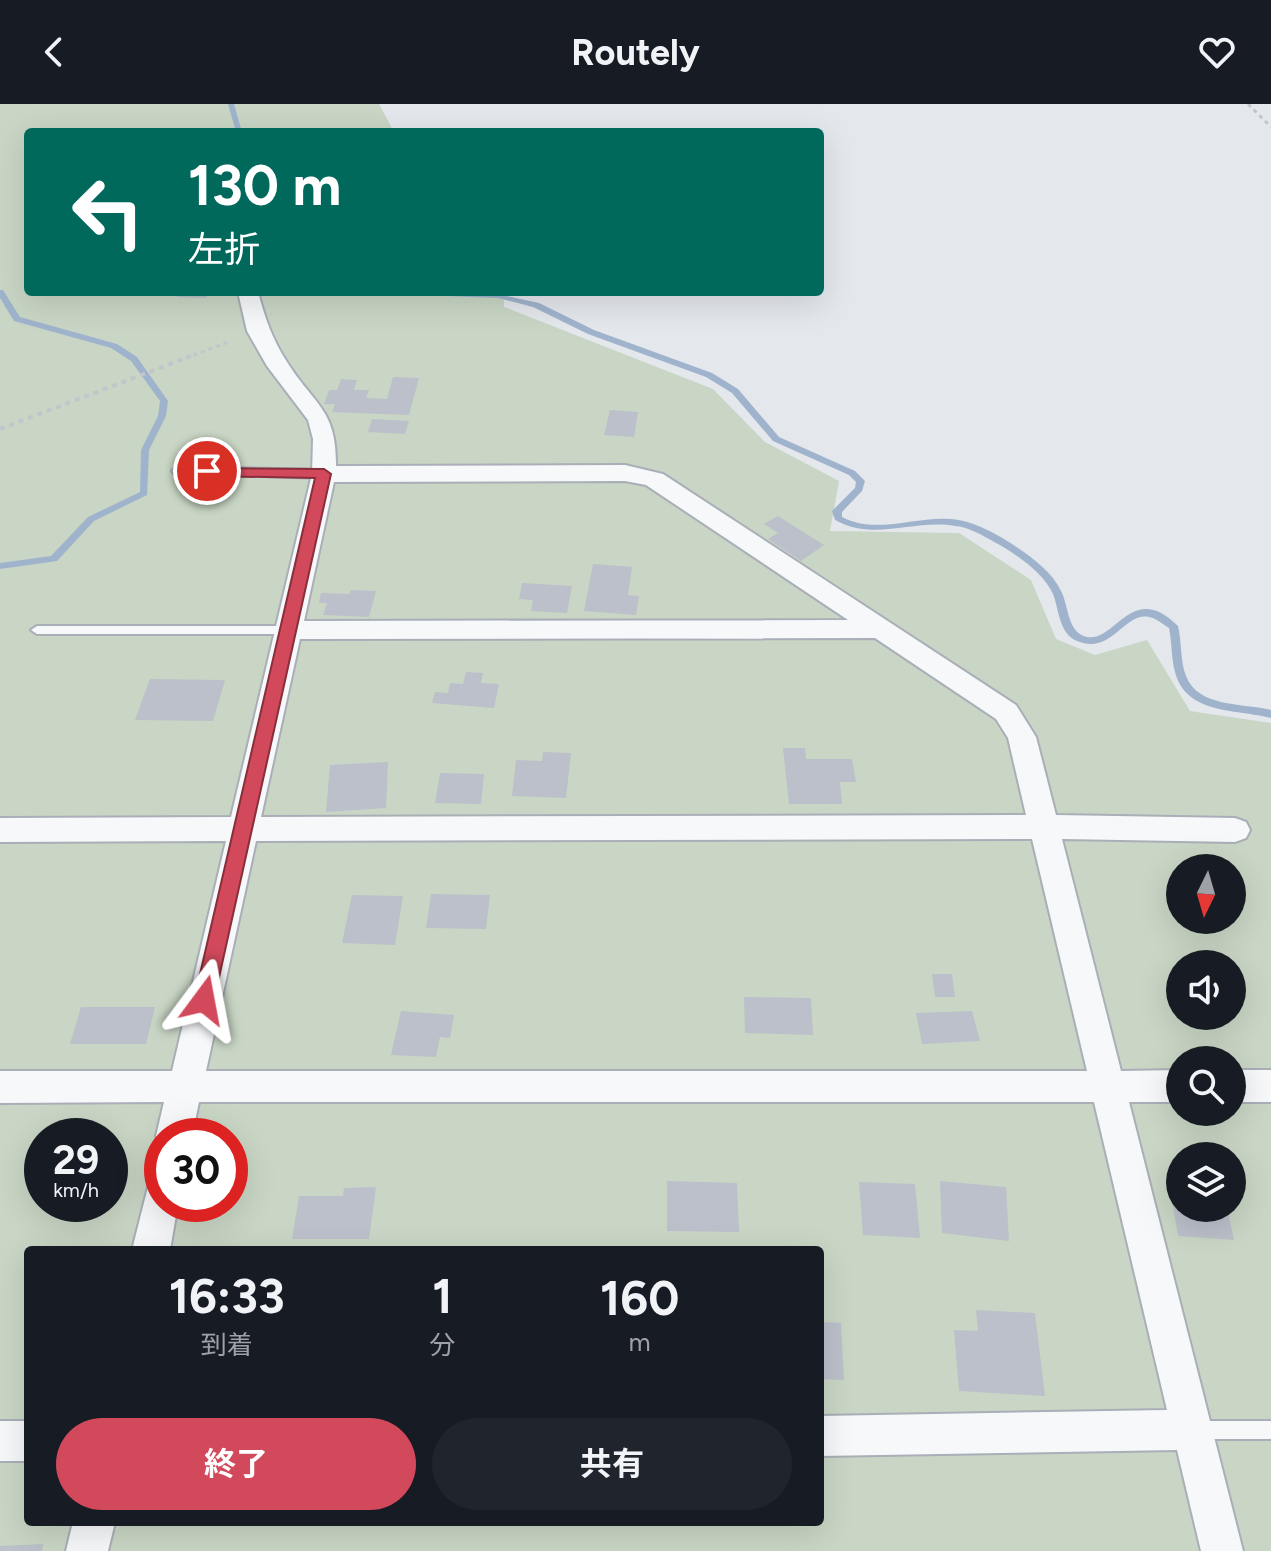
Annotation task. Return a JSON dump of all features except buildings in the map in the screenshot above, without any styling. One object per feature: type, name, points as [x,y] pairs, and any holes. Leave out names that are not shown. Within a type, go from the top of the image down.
[{"type":"street","points":[[178,1118],[324,474],[325,439],[319,419],[278,366],[258,331],[249,296]]},
{"type":"street","points":[[324,474],[625,473],[654,479],[1006,712],[1022,737],[1222,1551]]},
{"type":"street","points":[[289,630],[881,629]]},
{"type":"street","points":[[0,830],[1044,827],[1235,830]]},
{"type":"street","points":[[0,1087],[1166,1086]]},
{"type":"street","points":[[1246,1086],[1271,1086]]},
{"type":"street","points":[[152,1246],[157,1222]]},
{"type":"street","points":[[824,1436],[1192,1430]]},
{"type":"street","points":[[0,1441],[24,1441]]},
{"type":"street","points":[[87,1551],[93,1526]]},
{"type":"lane","points":[[178,471],[324,474]]},
{"type":"lane","points":[[37,630],[289,630]]},
{"type":"lane","points":[[1192,1430],[1271,1430]]},
{"type":"path","points":[[1248,104],[1271,127]]},
{"type":"path","points":[[0,429],[258,331]]},
{"type":"green space","points":[[0,104],[379,104],[392,128],[24,128],[24,296],[504,296],[504,307],[713,389],[765,442],[839,481],[830,531],[959,533],[1031,580],[1056,639],[1095,655],[1147,640],[1190,711],[1271,723],[1271,1551],[0,1551]]},
{"type":"waterway","points":[[231,104],[238,128]]},
{"type":"waterway","points":[[0,292],[17,319],[114,346],[134,359],[164,401],[162,416],[145,450],[144,493],[91,519],[54,559],[0,566]]},
{"type":"waterway","points":[[498,296],[536,305],[591,332],[709,375],[735,391],[776,439],[852,473],[861,481],[859,489],[837,511],[838,518],[866,528],[953,522],[980,530],[1015,550],[1045,576],[1057,591],[1069,629],[1078,638],[1091,641],[1103,638],[1131,616],[1142,612],[1156,615],[1173,626],[1181,676],[1196,697],[1219,706],[1271,714]]},
{"type":"route","points":[[204,1000],[324,474],[207,471]]}]
